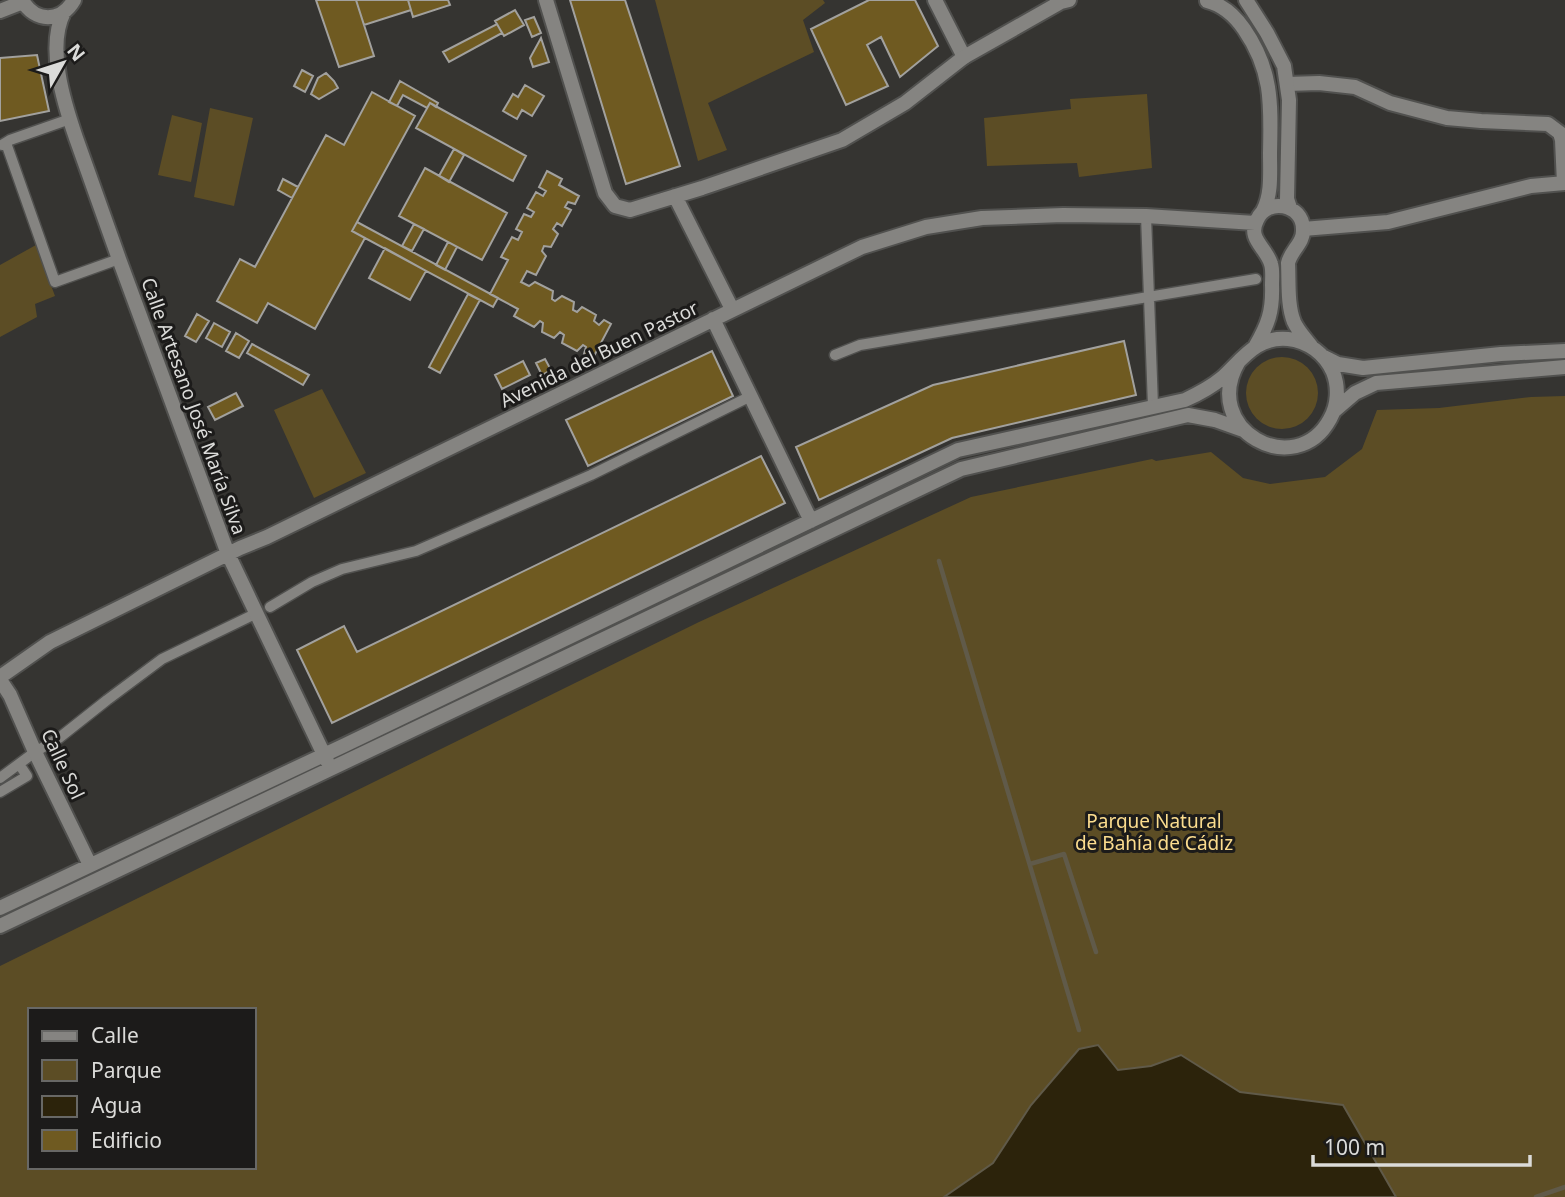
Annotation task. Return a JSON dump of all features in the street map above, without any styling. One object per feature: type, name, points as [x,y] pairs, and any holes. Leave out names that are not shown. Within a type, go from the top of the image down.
[{"type":"street","points":[[0,11],[23,1],[33,13],[48,18],[64,12],[74,0]]},
{"type":"street","points":[[546,0],[605,193],[609,200],[622,209],[630,210],[842,141],[905,103],[964,57],[1060,2],[1069,0]]},
{"type":"street","points":[[935,0],[964,57]]},
{"type":"street","points":[[1193,0],[1216,3],[1241,24],[1263,63],[1268,83],[1269,197],[1259,217],[1255,237],[1272,267],[1273,302],[1266,328],[1255,347]]},
{"type":"street","points":[[0,926],[961,469],[1188,415],[1215,420],[1243,430],[1260,442],[1281,447],[1302,444],[1320,433],[1333,412],[1337,395],[1329,365],[1301,335],[1291,311],[1288,263],[1302,238],[1303,229],[1300,218],[1290,208],[1287,199],[1289,100],[1284,66],[1267,33],[1245,0]]},
{"type":"street","name":"Calle Artesano José María Silva","points":[[64,12],[55,44],[70,120],[228,554],[330,769]]},
{"type":"street","name":"Calle Artesano José María Silva","points":[[40,16],[55,44]]},
{"type":"street","points":[[1287,84],[1319,83],[1355,87],[1390,103],[1447,118],[1548,124],[1560,133],[1562,140],[1565,183],[1531,186],[1388,222],[1303,229]]},
{"type":"street","points":[[70,120],[10,140],[3,145],[55,282],[119,259]]},
{"type":"street","points":[[675,196],[732,309]]},
{"type":"street","points":[[1259,217],[1276,206],[1290,208]]},
{"type":"street","name":"Avenida del Buen Pastor","points":[[0,679],[50,642],[862,247],[926,227],[982,218],[1063,215],[1259,217]]},
{"type":"street","points":[[1146,216],[1153,407]]},
{"type":"street","points":[[1262,249],[1274,255],[1288,254],[1295,250]]},
{"type":"street","points":[[835,355],[860,345],[1256,279]]},
{"type":"street","points":[[713,319],[811,521]]},
{"type":"street","points":[[0,908],[958,450],[1185,400],[1222,378],[1264,342],[1296,340],[1338,364],[1363,368],[1501,354],[1565,351]]},
{"type":"street","points":[[1239,361],[1230,380],[1230,401],[1243,430]]},
{"type":"street","points":[[1333,412],[1355,393],[1376,383],[1565,367]]},
{"type":"street","points":[[270,607],[312,582],[342,569],[416,551],[591,475],[751,396]]},
{"type":"street","points":[[0,778],[59,738],[162,659],[256,614]]},
{"type":"street","name":"Calle Sol","points":[[0,679],[90,864]]},
{"type":"street","points":[[0,792],[27,776],[19,764]]},
{"type":"green space","points":[[655,0],[823,0],[825,3],[803,20],[814,52],[708,103],[727,150],[698,161]]},
{"type":"green space","points":[[1147,94],[1152,168],[1079,177],[1077,163],[987,166],[984,118],[1071,109],[1070,99]]},
{"type":"green space","points":[[210,108],[253,118],[234,206],[194,197]]},
{"type":"green space","points":[[172,115],[202,123],[191,182],[158,175]]},
{"type":"green space","points":[[36,245],[55,296],[35,304],[37,317],[0,337],[0,265]]},
{"type":"green space","points":[[1289,357],[1308,367],[1316,379],[1316,407],[1308,419],[1296,427],[1275,429],[1256,419],[1248,407],[1246,386],[1256,367],[1268,359]]},
{"type":"green space","points":[[322,389],[366,473],[314,498],[274,410]]},
{"type":"green space","name":"Parque Natural de Bahía de Cádiz","points":[[1565,396],[1565,1197],[0,1197],[0,966],[699,622],[971,497],[1152,459],[1156,461],[1211,452],[1243,478],[1270,484],[1325,477],[1362,449],[1377,410],[1439,408],[1531,397]]},
{"type":"water","points":[[1098,1045],[1118,1070],[1151,1066],[1181,1055],[1240,1092],[1343,1105],[1396,1197],[944,1197],[993,1163],[1031,1105],[1079,1049]]},
{"type":"building","points":[[316,0],[356,0],[374,56],[339,67]]},
{"type":"building","points":[[356,0],[408,0],[411,10],[364,25]]},
{"type":"building","points":[[408,0],[448,0],[450,5],[413,17]]},
{"type":"building","points":[[570,0],[625,0],[680,166],[626,184]]},
{"type":"building","points":[[869,0],[915,0],[938,46],[900,77],[881,37],[867,45],[888,86],[846,105],[811,29]]},
{"type":"building","points":[[515,10],[524,25],[504,36],[495,21]]},
{"type":"building","points":[[534,17],[541,33],[532,37],[525,20]]},
{"type":"building","points":[[497,24],[502,33],[449,62],[443,52]]},
{"type":"building","points":[[541,38],[549,62],[533,67],[530,58]]},
{"type":"building","points":[[37,55],[49,111],[0,121],[0,58]]},
{"type":"building","points":[[302,70],[313,76],[305,92],[294,86]]},
{"type":"building","points":[[326,73],[338,88],[319,99],[311,94],[318,78]]},
{"type":"building","points":[[400,81],[438,103],[436,107],[430,103],[427,108],[403,95],[397,106],[389,102]]},
{"type":"building","points":[[525,85],[544,96],[532,116],[522,110],[517,119],[503,111],[513,94],[518,97]]},
{"type":"building","points":[[372,92],[415,116],[352,231],[365,238],[315,329],[268,303],[257,323],[217,301],[240,259],[255,267],[326,135],[344,145]]},
{"type":"building","points":[[430,103],[526,156],[513,181],[416,128]]},
{"type":"building","points":[[454,149],[464,155],[449,182],[439,176]]},
{"type":"building","points":[[425,168],[507,213],[482,260],[399,216]]},
{"type":"building","points":[[547,171],[562,179],[559,185],[579,196],[575,204],[568,202],[565,207],[571,210],[562,226],[557,223],[553,229],[558,234],[551,247],[544,246],[542,251],[546,256],[536,275],[527,271],[521,282],[529,286],[535,282],[553,291],[552,299],[555,301],[562,296],[574,302],[573,310],[577,312],[582,307],[596,315],[594,321],[599,325],[604,320],[611,324],[593,358],[584,354],[586,347],[583,345],[577,351],[562,343],[564,335],[560,332],[554,338],[542,332],[543,323],[540,321],[534,327],[514,316],[518,309],[490,294],[508,260],[501,257],[512,237],[518,240],[522,232],[516,229],[524,214],[531,217],[534,212],[527,208],[536,192],[543,196],[546,191],[539,187]]},
{"type":"building","points":[[283,179],[298,187],[292,198],[278,190]]},
{"type":"building","points":[[357,222],[498,298],[493,307],[352,231]]},
{"type":"building","points":[[414,224],[424,229],[412,251],[402,246]]},
{"type":"building","points":[[448,242],[457,247],[445,270],[436,265]]},
{"type":"building","points":[[385,248],[426,271],[410,300],[369,278]]},
{"type":"building","points":[[468,294],[480,300],[440,373],[429,367]]},
{"type":"building","points":[[197,314],[209,321],[196,342],[185,336]]},
{"type":"building","points":[[214,323],[230,332],[222,347],[206,338]]},
{"type":"building","points":[[236,333],[249,341],[239,358],[226,351]]},
{"type":"building","points":[[1124,341],[1136,395],[952,438],[819,500],[796,447],[933,385]]},
{"type":"building","points":[[252,344],[309,375],[303,385],[247,353]]},
{"type":"building","points":[[712,351],[733,396],[588,466],[566,420]]},
{"type":"building","points":[[545,359],[551,370],[542,375],[536,363]]},
{"type":"building","points":[[523,361],[530,375],[502,389],[495,375]]},
{"type":"building","points":[[236,393],[243,406],[215,420],[208,407]]},
{"type":"building","points":[[761,456],[785,503],[332,723],[297,650],[344,626],[357,652]]},
{"type":"waterway","points":[[939,561],[1079,1030]]},
{"type":"waterway","points":[[1030,864],[1064,854],[1096,952]]},
{"type":"waterway","points":[[1536,1197],[1565,1187]]}]
